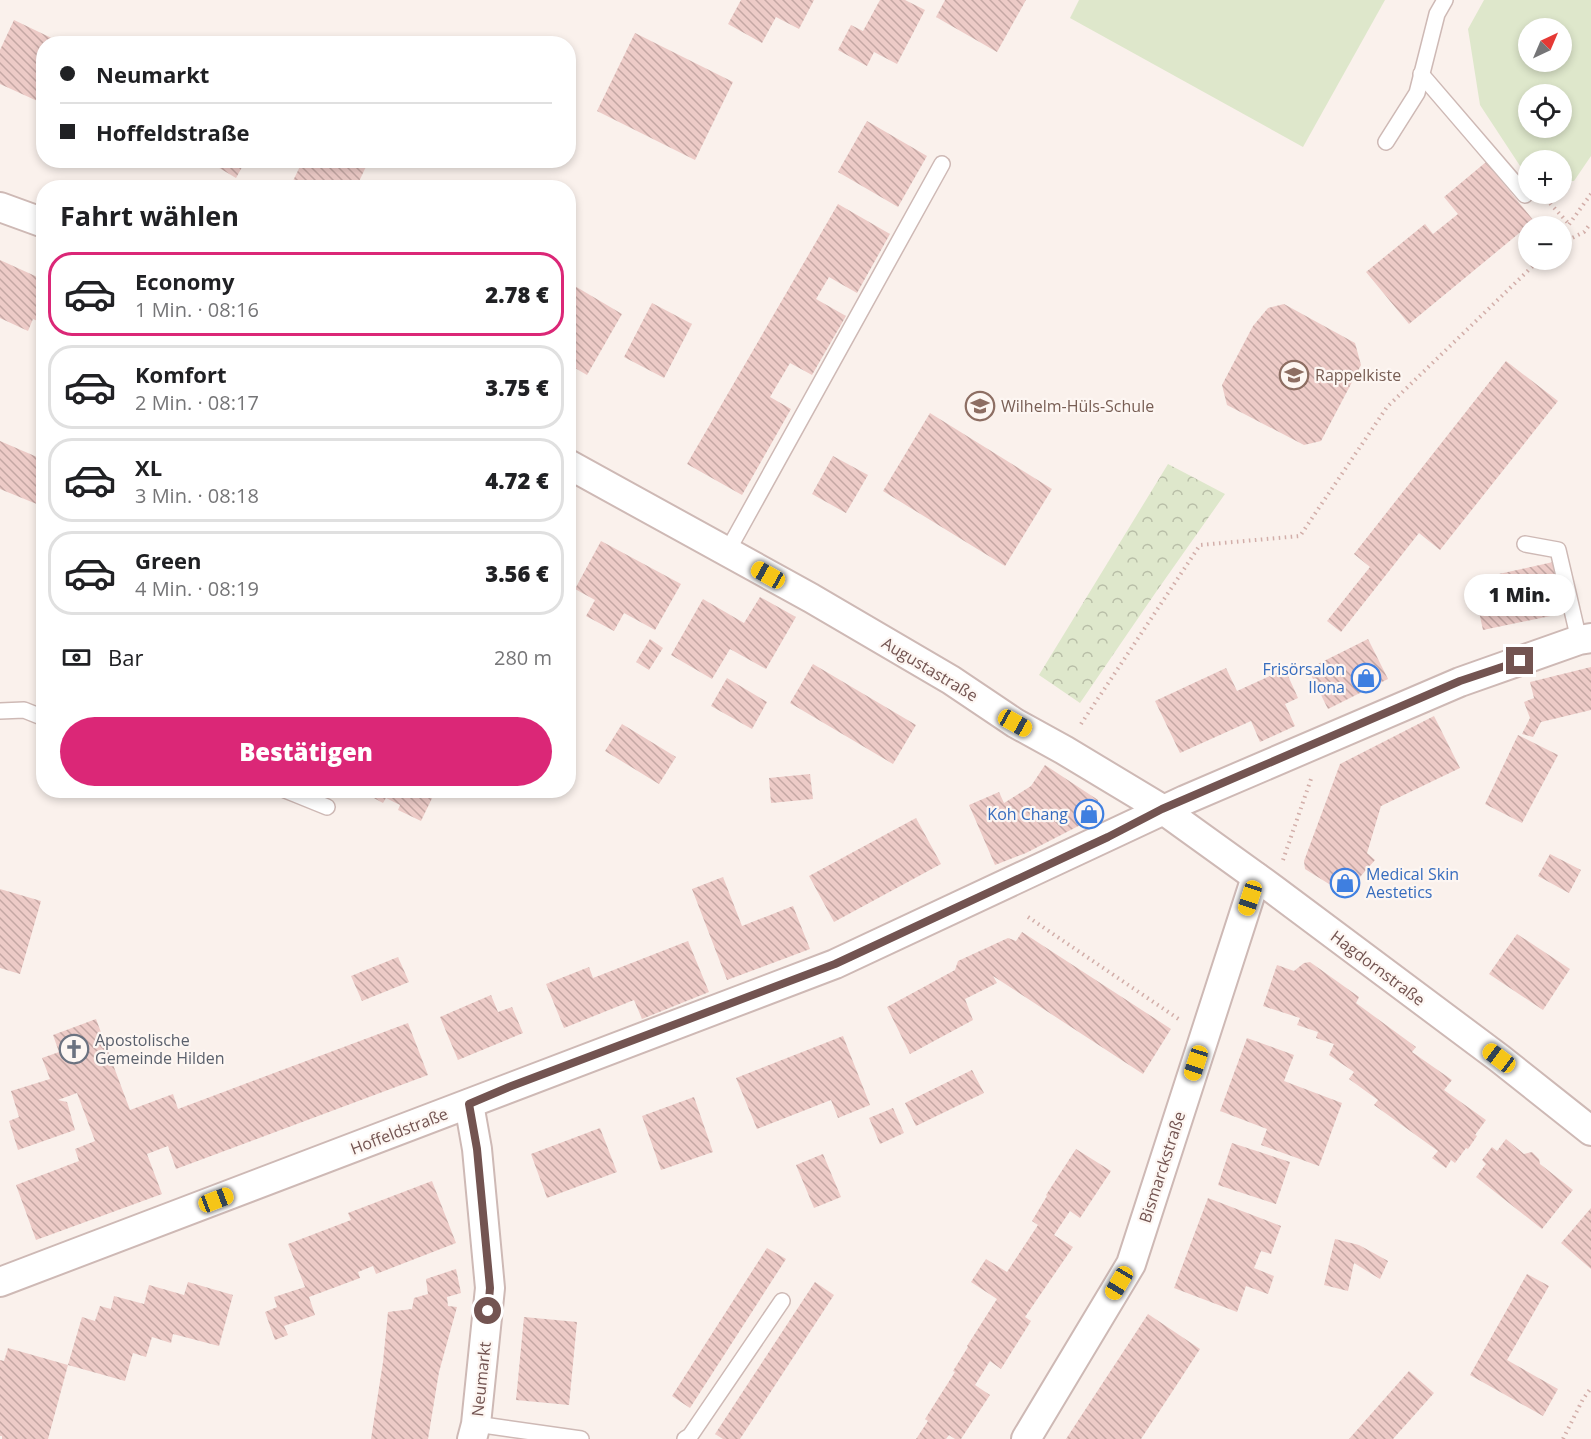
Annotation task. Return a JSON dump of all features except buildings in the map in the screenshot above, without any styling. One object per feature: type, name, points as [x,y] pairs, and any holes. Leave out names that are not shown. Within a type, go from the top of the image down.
[{"type":"street","points":[[0,207],[36,220]]},
{"type":"street","name":"Augustastraße","points":[[576,469],[820,604],[951,680],[1015,723],[1162,809]]},
{"type":"street","name":"Hoffeldstraße","points":[[0,1282],[835,964],[1108,837],[1162,809],[1460,681],[1585,639]]},
{"type":"street","name":"Hagdornstraße","points":[[1162,809],[1499,1058],[1591,1131]]},
{"type":"street","name":"Bismarckstraße","points":[[1026,1439],[1131,1264],[1265,883]]},
{"type":"street","name":"Neumarkt","points":[[469,1104],[477,1149],[490,1288],[474,1432]]},
{"type":"lane","points":[[1386,142],[1417,93],[1437,14],[1445,0]]},
{"type":"lane","points":[[1421,74],[1518,187]]},
{"type":"lane","points":[[726,552],[942,164]]},
{"type":"lane","points":[[1525,544],[1558,550],[1585,639]]},
{"type":"lane","points":[[0,711],[24,710],[36,715]]},
{"type":"lane","points":[[305,798],[327,807]]},
{"type":"lane","points":[[685,1439],[690,1436],[782,1301]]},
{"type":"lane","points":[[474,1432],[580,1439]]},
{"type":"path","points":[[1572,220],[1591,194]]},
{"type":"path","points":[[1550,204],[1561,216]]},
{"type":"path","points":[[1572,238],[1584,232],[1591,223]]},
{"type":"path","points":[[1080,726],[1200,545],[1300,536],[1387,406],[1529,270]]},
{"type":"path","points":[[1265,883],[1324,740]]},
{"type":"path","points":[[1028,917],[1181,1020]]},
{"type":"path","points":[[1563,1439],[1591,1388]]},
{"type":"green space","points":[[1079,0],[1385,0],[1303,147],[1070,18]]},
{"type":"green space","points":[[1484,0],[1591,0],[1591,156],[1574,181],[1572,181],[1572,150],[1518,150],[1518,163],[1480,105],[1468,29]]},
{"type":"green space","points":[[1168,464],[1225,494],[1080,703],[1039,675]]},
{"type":"place","name":"Rappelkiste","points":[[1294,375]]},
{"type":"place","name":"Wilhelm-Hüls-Schule","points":[[980,406]]},
{"type":"place","name":"Frisörsalon Ilona","points":[[1366,678]]},
{"type":"place","name":"Koh Chang","points":[[1089,814]]},
{"type":"place","name":"Medical Skin Aestetics","points":[[1345,883]]},
{"type":"place","name":"Apostolische Gemeinde Hilden","points":[[74,1049]]},
{"type":"route","points":[[488,1311],[490,1288],[477,1149],[469,1104],[835,964],[1108,837],[1162,809],[1460,681],[1520,661]]}]
